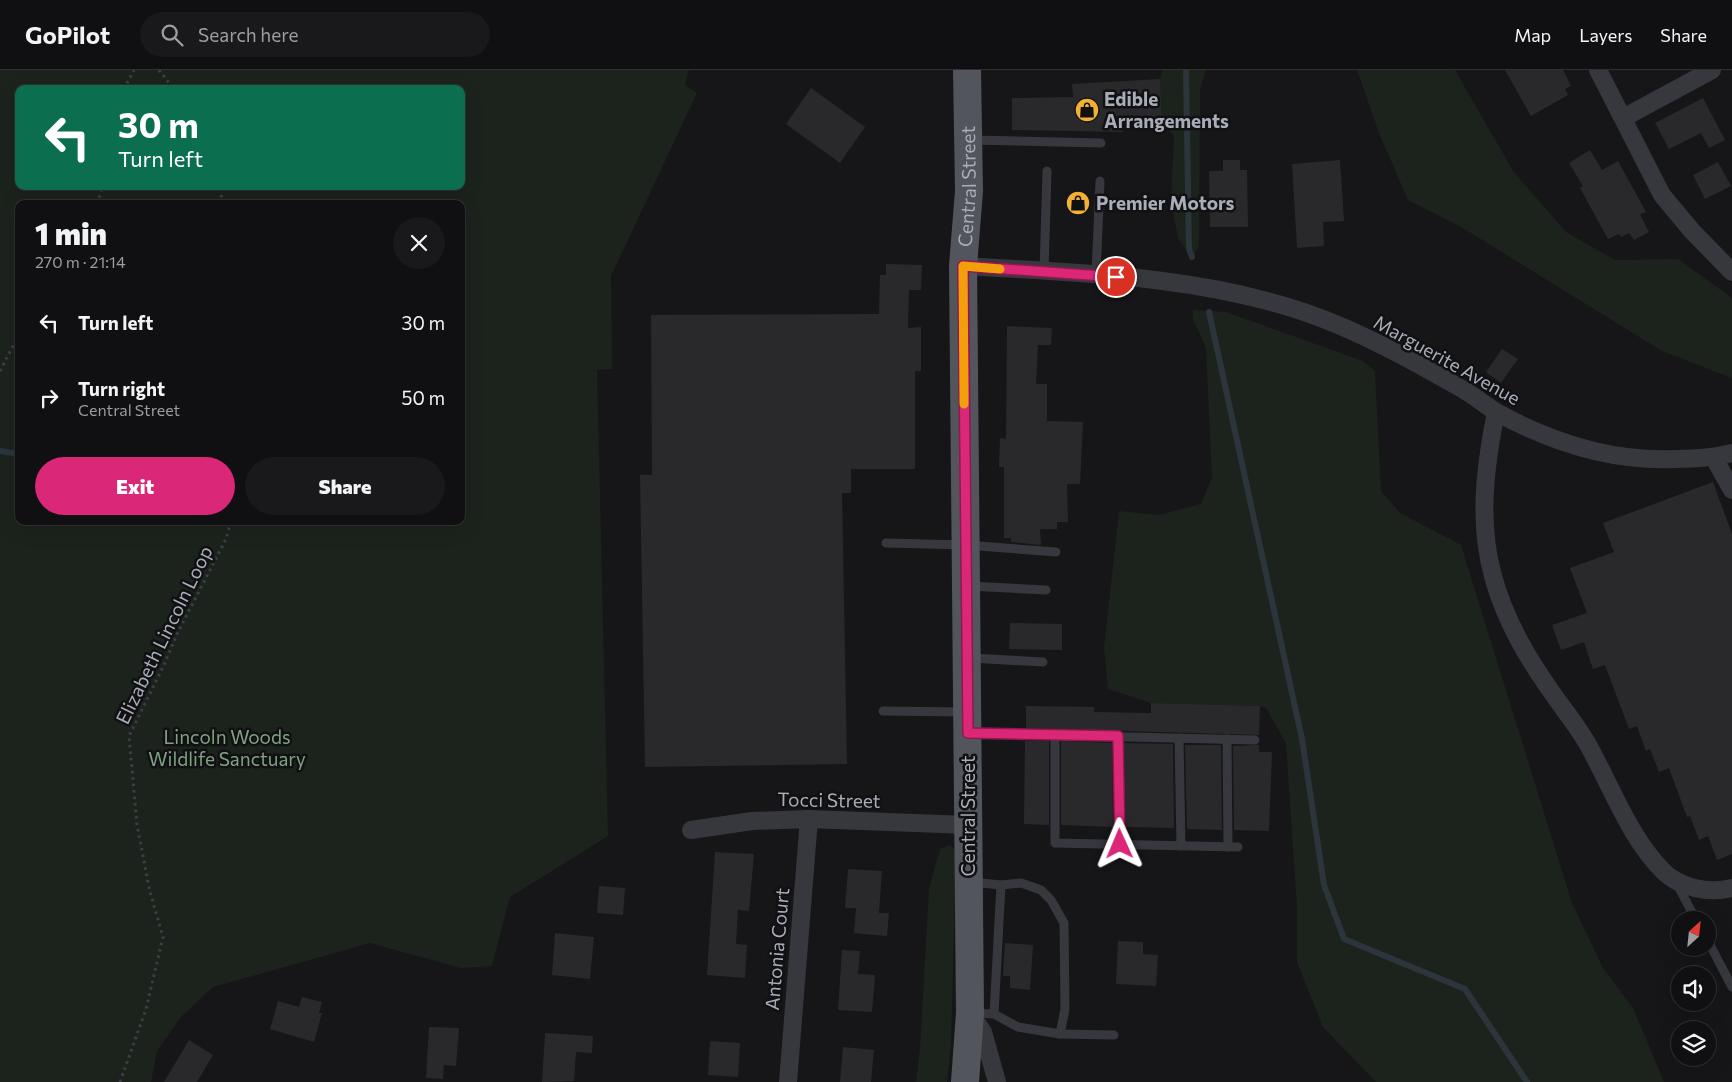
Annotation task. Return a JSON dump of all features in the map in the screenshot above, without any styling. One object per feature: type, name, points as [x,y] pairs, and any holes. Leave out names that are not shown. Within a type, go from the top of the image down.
[{"type":"main road","name":"Central Street","points":[[965,1082],[982,1013],[968,882],[963,266],[969,192],[967,70]]},
{"type":"street","points":[[1598,70],[1662,195],[1692,231],[1732,272]]},
{"type":"street","points":[[1623,118],[1712,70]]},
{"type":"street","name":"Marguerite Avenue","points":[[963,266],[1175,281],[1258,298],[1306,313],[1384,346],[1466,392],[1496,412],[1551,439],[1601,454],[1650,460],[1714,458],[1732,453]]},
{"type":"street","points":[[1496,412],[1486,461],[1484,530],[1493,577],[1512,630],[1541,677],[1586,742],[1639,841],[1662,870],[1676,882],[1710,890],[1732,888]]},
{"type":"street","points":[[1714,458],[1732,490]]},
{"type":"street","name":"Tocci Street","points":[[691,830],[752,821],[809,818],[968,825]]},
{"type":"street","name":"Antonia Court","points":[[788,1082],[809,818]]},
{"type":"street","points":[[982,1013],[983,1032],[997,1082]]},
{"type":"lane","points":[[968,140],[1101,143]]},
{"type":"lane","points":[[1044,272],[1047,171]]},
{"type":"lane","points":[[1096,276],[1100,180]]},
{"type":"lane","points":[[886,543],[966,545],[1056,552]]},
{"type":"lane","points":[[966,586],[1046,590]]},
{"type":"lane","points":[[967,658],[1043,662]]},
{"type":"lane","points":[[883,711],[1054,735],[1256,740]]},
{"type":"lane","points":[[1054,735],[1055,843],[1233,848],[1227,739]]},
{"type":"lane","points":[[1118,736],[1120,844]]},
{"type":"lane","points":[[1180,738],[1181,846]]},
{"type":"lane","points":[[968,882],[1001,885],[1022,883],[1041,890],[1051,900],[1064,923],[1066,1009],[1060,1034]]},
{"type":"lane","points":[[1676,882],[1691,911]]},
{"type":"lane","points":[[1001,885],[982,1013],[1018,1027],[1060,1034],[1114,1035]]},
{"type":"lane","points":[[1716,956],[1732,987]]},
{"type":"path","points":[[126,85],[134,70]]},
{"type":"path","points":[[158,70],[171,85]]},
{"type":"path","points":[[0,372],[15,342]]},
{"type":"path","name":"Elizabeth Lincoln Loop","points":[[120,1082],[146,1009],[163,937],[150,892],[137,825],[129,736],[178,632],[226,539],[230,525]]},
{"type":"green space","name":"Lincoln Woods Wildlife Sanctuary","points":[[0,70],[689,70],[685,85],[697,93],[611,276],[612,369],[597,370],[608,836],[510,897],[492,966],[461,968],[370,943],[213,987],[181,1017],[157,1051],[151,1082],[0,1082]]},
{"type":"green space","points":[[1163,70],[1206,70],[1200,89],[1199,246],[1192,257],[1178,238],[1171,201],[1174,135],[1162,123],[1160,79]]},
{"type":"green space","points":[[1357,70],[1455,70],[1513,171],[1566,232],[1615,260],[1678,259],[1732,298],[1732,378],[1662,351],[1463,228],[1408,200],[1379,133]]},
{"type":"green space","points":[[1193,310],[1226,312],[1363,361],[1375,371],[1381,491],[1400,513],[1461,545],[1572,903],[1603,968],[1633,1008],[1664,1082],[1376,1082],[1323,1027],[1297,962],[1297,907],[1286,743],[1266,708],[1260,706],[1151,703],[1108,689],[1104,648],[1119,511],[1159,515],[1201,504],[1212,478],[1206,348],[1193,319]]},
{"type":"green space","points":[[950,845],[956,851],[951,1046],[947,1082],[916,1082],[920,1048],[929,889],[940,849]]},
{"type":"building","points":[[1505,70],[1563,70],[1571,86],[1565,89],[1568,95],[1531,116]]},
{"type":"building","name":"Edible Arrangements","points":[[1160,79],[1162,123],[1123,125],[1123,132],[1012,130],[1012,98],[1073,97],[1072,84]]},
{"type":"building","points":[[811,88],[865,127],[840,163],[786,124]]},
{"type":"building","points":[[1703,98],[1725,140],[1709,148],[1701,133],[1669,149],[1655,123]]},
{"type":"building","points":[[1590,150],[1602,170],[1618,161],[1646,212],[1640,214],[1649,232],[1634,240],[1629,233],[1621,237],[1619,234],[1608,239],[1580,188],[1583,186],[1569,163]]},
{"type":"building","points":[[1223,160],[1240,160],[1240,170],[1247,170],[1248,227],[1210,227],[1209,171],[1223,171]]},
{"type":"building","points":[[1340,160],[1344,221],[1323,222],[1324,246],[1297,248],[1292,164]]},
{"type":"building","points":[[1718,162],[1731,186],[1705,199],[1693,175]]},
{"type":"building","points":[[886,264],[922,265],[921,290],[909,290],[908,328],[921,327],[921,371],[915,371],[915,469],[851,469],[851,493],[842,493],[847,764],[645,767],[640,475],[652,475],[651,315],[879,314],[880,275],[886,275]]},
{"type":"building","points":[[1007,326],[1052,328],[1051,345],[1038,345],[1036,384],[1047,384],[1047,421],[1083,422],[1080,484],[1067,484],[1068,522],[1057,522],[1057,529],[1040,529],[1041,545],[1011,542],[1011,538],[1004,538],[1004,467],[999,467],[1000,438],[1006,439]]},
{"type":"building","points":[[1502,349],[1518,359],[1501,383],[1486,372]]},
{"type":"building","points":[[1713,482],[1732,534],[1732,854],[1717,860],[1708,836],[1699,840],[1690,816],[1687,817],[1669,768],[1659,772],[1650,749],[1646,751],[1637,726],[1629,729],[1605,665],[1593,669],[1584,642],[1561,650],[1552,625],[1587,613],[1570,568],[1614,552],[1603,523]]},
{"type":"building","points":[[1010,623],[1062,624],[1062,650],[1009,649]]},
{"type":"building","points":[[1151,703],[1260,706],[1259,735],[1026,728],[1026,706],[1094,707],[1094,712],[1151,713]]},
{"type":"building","points":[[1025,741],[1049,741],[1049,825],[1024,824]]},
{"type":"building","points":[[1061,741],[1112,743],[1113,827],[1061,825]]},
{"type":"building","points":[[1124,743],[1173,744],[1174,828],[1126,827]]},
{"type":"building","points":[[1185,745],[1221,745],[1222,830],[1187,829]]},
{"type":"building","points":[[1259,745],[1259,752],[1272,752],[1269,831],[1234,830],[1233,746]]},
{"type":"building","points":[[715,852],[754,854],[749,911],[738,910],[736,944],[747,945],[745,978],[707,975]]},
{"type":"building","points":[[848,869],[882,871],[879,913],[889,913],[887,936],[854,933],[856,908],[845,908]]},
{"type":"building","points":[[599,886],[625,888],[623,915],[597,913]]},
{"type":"building","points":[[555,933],[594,937],[590,979],[552,975]]},
{"type":"building","points":[[1118,941],[1143,942],[1143,954],[1158,955],[1156,986],[1116,984]]},
{"type":"building","points":[[1005,943],[1033,945],[1030,990],[1010,988],[1010,976],[1003,976]]},
{"type":"building","points":[[842,950],[860,951],[858,974],[875,975],[872,1012],[838,1010]]},
{"type":"building","points":[[302,997],[322,1002],[319,1013],[322,1013],[314,1042],[270,1029],[278,1001],[299,1007]]},
{"type":"building","points":[[429,1027],[459,1028],[456,1066],[444,1065],[443,1079],[426,1078]]},
{"type":"building","points":[[545,1033],[593,1036],[592,1053],[576,1052],[574,1081],[542,1082]]},
{"type":"building","points":[[189,1040],[213,1055],[197,1082],[164,1082]]},
{"type":"building","points":[[710,1041],[740,1043],[738,1077],[708,1075]]},
{"type":"building","points":[[843,1047],[874,1050],[871,1082],[840,1082]]},
{"type":"waterway","points":[[1186,70],[1189,249],[1192,257]]},
{"type":"waterway","points":[[1209,312],[1302,739],[1324,885],[1344,939],[1465,989],[1527,1082]]},
{"type":"waterway","points":[[0,451],[15,453]]},
{"type":"slow traffic","points":[[964,404],[963,266],[1000,269]]},
{"type":"place","name":"Edible Arrangements","points":[[1087,110]]},
{"type":"place","name":"Premier Motors","points":[[1078,203]]},
{"type":"route","points":[[1116,277],[963,266],[968,733],[1118,736],[1120,844]]}]
